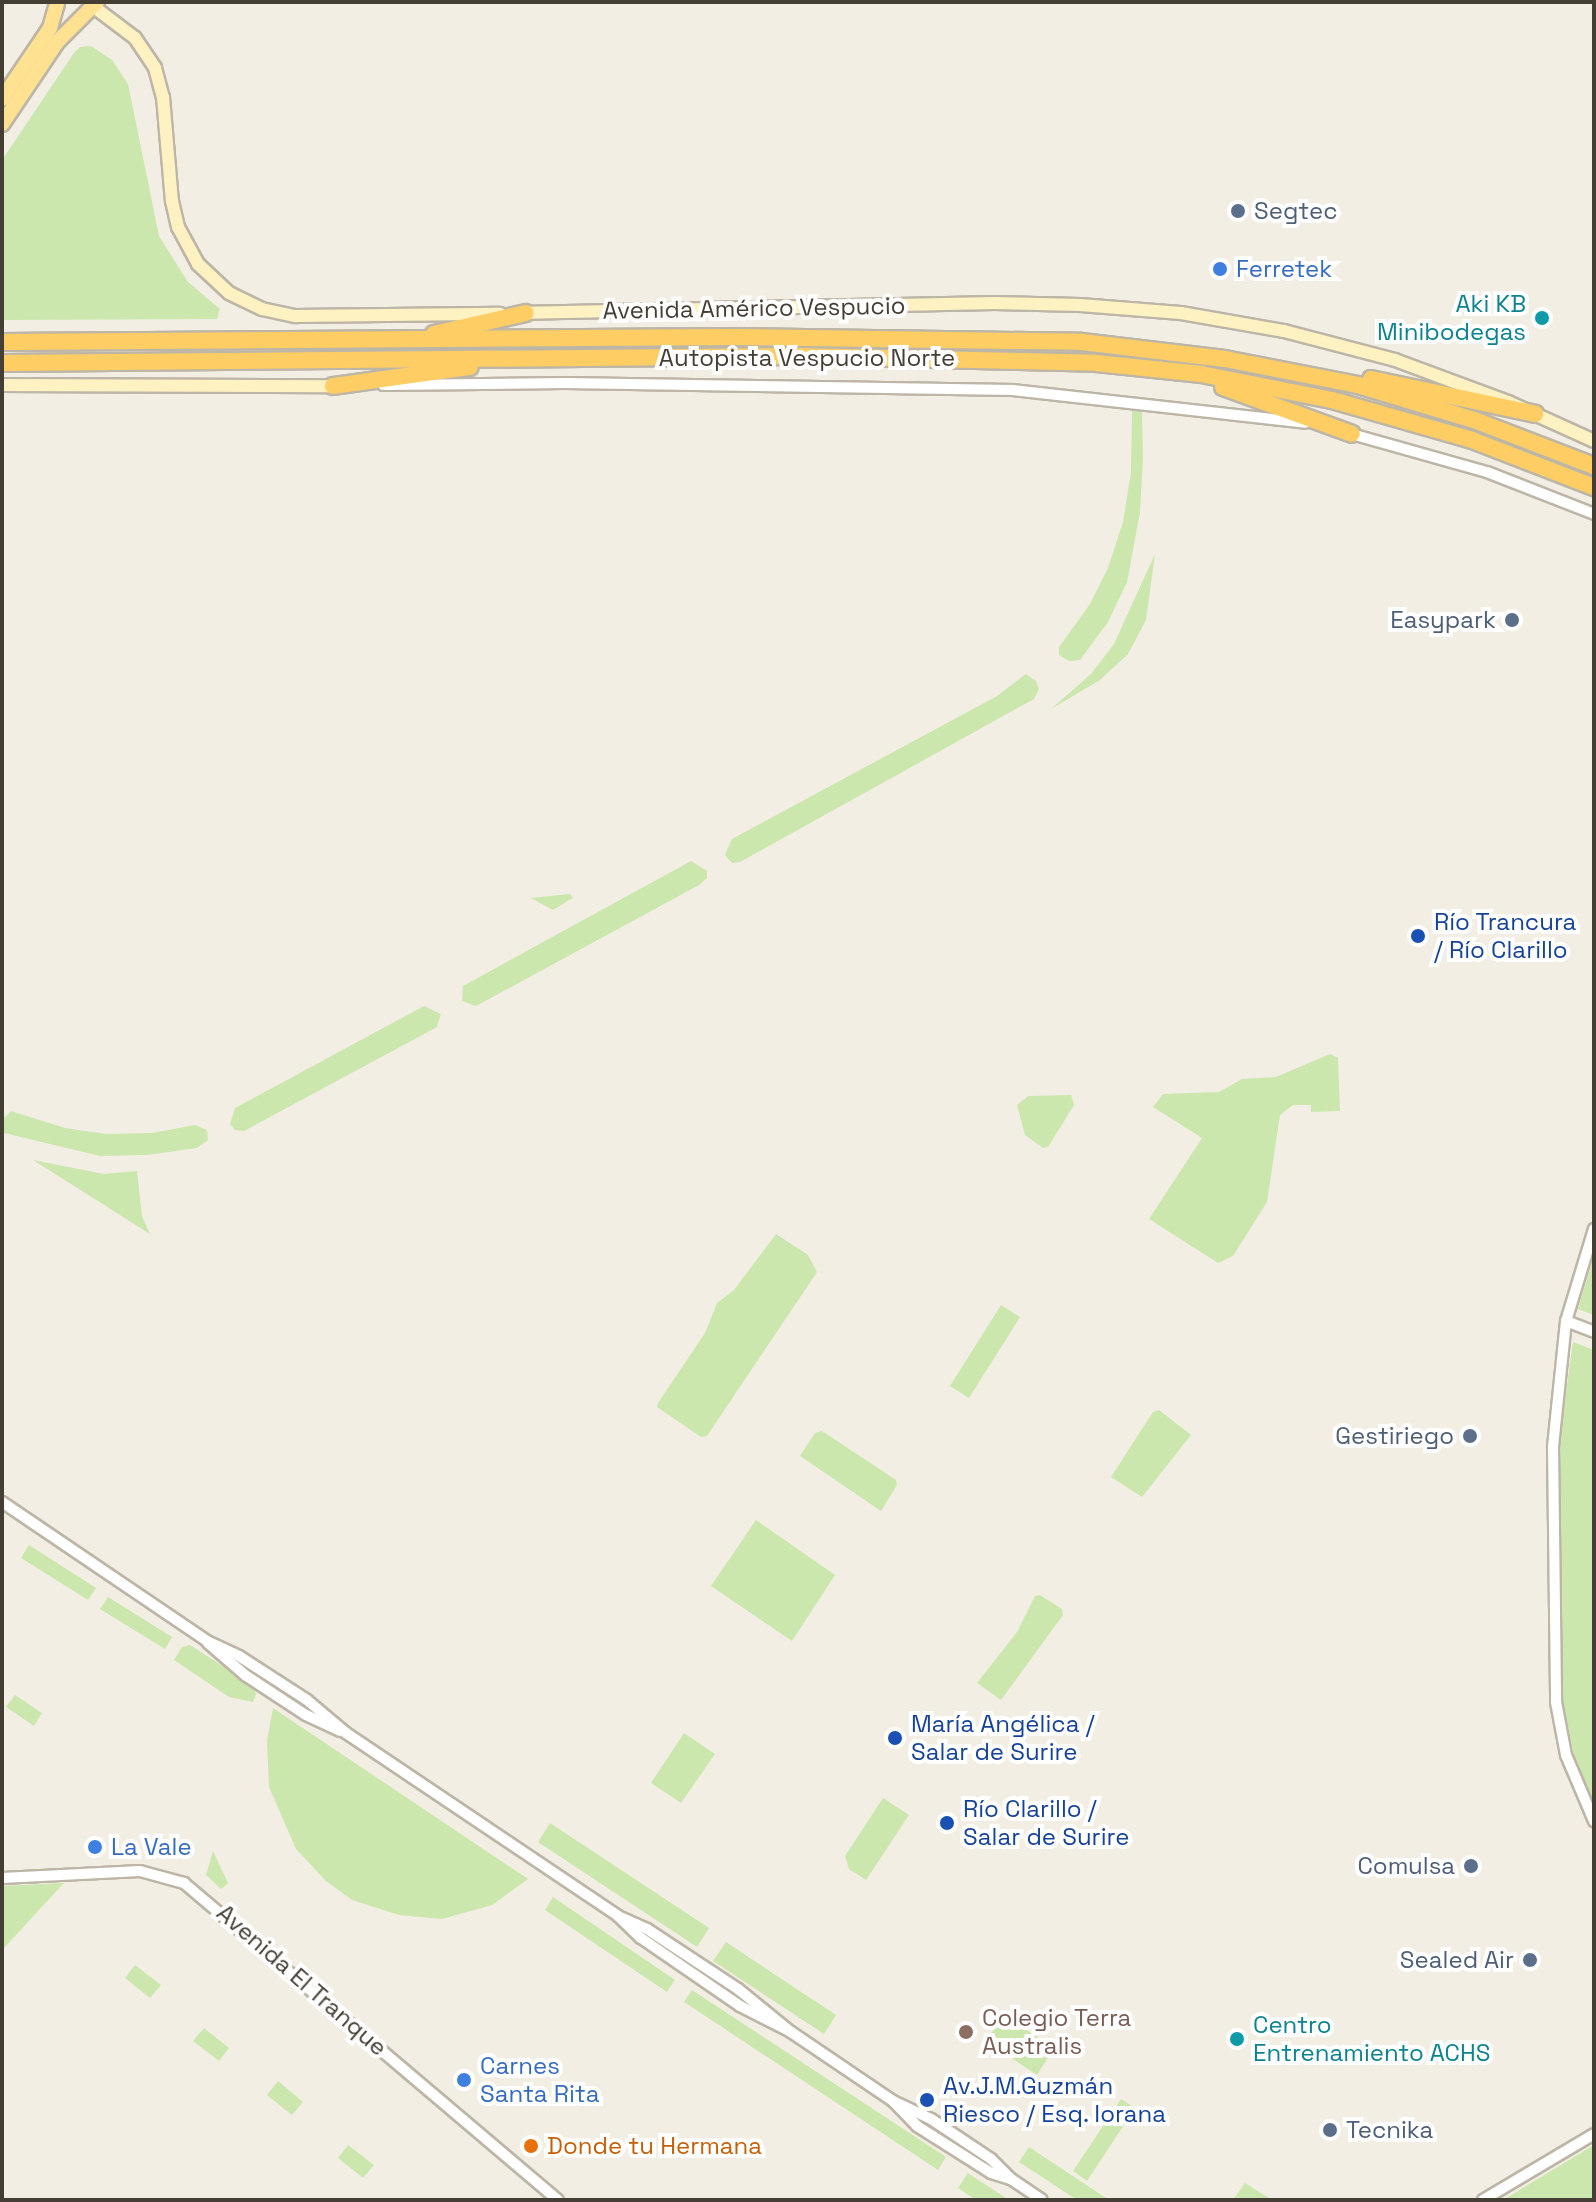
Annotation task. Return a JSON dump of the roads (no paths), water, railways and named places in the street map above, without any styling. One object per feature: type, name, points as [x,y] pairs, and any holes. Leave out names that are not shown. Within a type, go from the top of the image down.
[{"type":"highway","points":[[403,341],[526,313]]},
{"type":"highway","name":"Autopista Vespucio Norte","points":[[2,342],[736,337],[1060,341],[1179,352],[1314,376],[1450,412],[1594,466]]},
{"type":"highway","name":"Autopista Vespucio Norte","points":[[2,363],[923,357],[1057,360],[1160,368],[1283,389],[1395,416],[1499,449],[1594,487]]},
{"type":"highway","points":[[333,386],[508,359]]},
{"type":"highway","points":[[1160,368],[1244,393],[1352,434]]},
{"type":"highway","points":[[1314,376],[1363,377],[1535,414]]},
{"type":"main road","points":[[57,3],[68,15],[92,8]]},
{"type":"main road","points":[[2,99],[50,28],[57,3]]},
{"type":"main road","points":[[2,124],[57,42],[92,8]]},
{"type":"main road","name":"Avenida Américo Vespucio","points":[[92,8],[135,38],[155,68],[163,97],[172,201],[178,227],[198,264],[229,293],[262,309],[304,317],[995,303],[1149,310],[1240,322],[1340,344],[1447,378],[1594,441]]},
{"type":"main road","points":[[2,385],[333,386]]},
{"type":"street","points":[[333,386],[565,383],[1013,390],[1282,419],[1352,434],[1476,469],[1594,514]]},
{"type":"street","points":[[1594,1229],[1566,1321],[1553,1447],[1556,1702],[1566,1755],[1594,1821]]},
{"type":"street","points":[[1566,1321],[1594,1332]]},
{"type":"street","points":[[2,1502],[207,1641],[228,1663],[306,1715],[346,1733],[618,1916],[647,1929],[718,1976],[760,2005],[791,2032],[893,2101],[917,2126],[991,2173],[1011,2179],[1042,2200]]},
{"type":"street","name":"Avenida El Tranque","points":[[2,1878],[140,1871],[184,1883],[558,2200]]},
{"type":"street","points":[[1483,2200],[1594,2134]]},
{"type":"place","name":"Segtec","points":[[1238,211]]},
{"type":"place","name":"Ferretek","points":[[1220,269]]},
{"type":"place","name":"Aki KB Minibodegas","points":[[1542,318]]},
{"type":"place","name":"Easypark","points":[[1512,620]]},
{"type":"place","name":"Río Trancura / Río Clarillo","points":[[1418,936]]},
{"type":"place","name":"Gestiriego","points":[[1470,1436]]},
{"type":"place","name":"María Angélica / Salar de Surire","points":[[895,1738]]},
{"type":"place","name":"Río Clarillo / Salar de Surire","points":[[947,1823]]},
{"type":"place","name":"La Vale","points":[[95,1847]]},
{"type":"place","name":"Comulsa","points":[[1471,1866]]},
{"type":"place","name":"Sealed Air","points":[[1530,1960]]},
{"type":"place","name":"Colegio Terra Australis","points":[[966,2032]]},
{"type":"place","name":"Centro Entrenamiento ACHS","points":[[1237,2039]]},
{"type":"place","name":"Carnes Santa Rita","points":[[464,2080]]},
{"type":"place","name":"Av.J.M.Guzmán Riesco / Esq. Iorana","points":[[927,2100]]},
{"type":"place","name":"Tecnika","points":[[1330,2130]]},
{"type":"place","name":"Donde tu Hermana","points":[[531,2146]]}]
